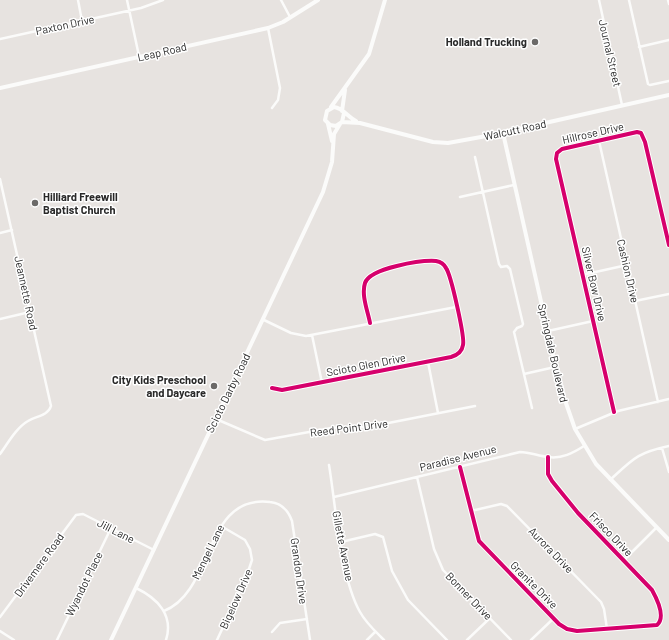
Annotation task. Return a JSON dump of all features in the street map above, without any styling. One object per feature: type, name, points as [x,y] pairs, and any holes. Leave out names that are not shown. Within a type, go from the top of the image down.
[{"type":"street","points":[[78,0],[82,21]]},
{"type":"street","points":[[127,0],[139,57]]},
{"type":"street","name":"Paxton Drive","points":[[0,40],[129,11],[163,0]]},
{"type":"street","points":[[281,0],[290,17]]},
{"type":"street","name":"Leap Road","points":[[0,88],[268,28],[318,0]]},
{"type":"street","points":[[345,88],[341,123],[333,126],[327,123],[325,113],[331,107],[369,54],[385,0]]},
{"type":"street","name":"Journal Street","points":[[599,0],[622,105]]},
{"type":"street","points":[[629,0],[646,76],[650,86],[669,81]]},
{"type":"street","points":[[668,0],[669,4]]},
{"type":"street","points":[[268,28],[280,88],[278,100],[272,108]]},
{"type":"street","points":[[639,46],[669,40]]},
{"type":"street","name":"Walcutt Road","points":[[341,123],[360,123],[440,143],[448,143],[503,133],[669,95]]},
{"type":"street","points":[[331,107],[337,107],[343,112]]},
{"type":"street","name":"Walcutt Road","points":[[343,112],[360,123]]},
{"type":"street","name":"Scioto Darby Road","points":[[327,123],[333,143]]},
{"type":"street","name":"Scioto Darby Road","points":[[112,640],[264,320],[327,182],[332,162],[333,143],[336,129],[341,123]]},
{"type":"street","name":"Hillrose Drive","points":[[556,159],[557,153],[562,149],[637,132],[641,133],[646,142],[669,245]]},
{"type":"street","name":"Springdale Boulevard","points":[[503,133],[566,407],[584,446],[610,480],[669,540]]},
{"type":"street","name":"Cashion Drive","points":[[599,141],[658,402]]},
{"type":"street","points":[[475,158],[499,264],[501,267],[507,266],[510,269],[523,324],[514,332],[532,408]]},
{"type":"street","name":"Silver Bow Drive","points":[[556,159],[614,412]]},
{"type":"street","name":"Jeannette Road","points":[[0,179],[50,406],[47,413],[30,420],[20,428],[0,454]]},
{"type":"street","points":[[460,197],[514,185]]},
{"type":"street","points":[[0,233],[12,230]]},
{"type":"street","points":[[264,320],[291,333],[306,336],[370,324],[456,307],[448,273],[442,263],[430,261],[380,271],[370,275],[365,283],[364,294],[370,324]]},
{"type":"street","points":[[582,275],[627,265]]},
{"type":"street","points":[[635,301],[669,294]]},
{"type":"street","name":"Scioto Glen Drive","points":[[272,388],[282,390],[454,357],[461,351],[464,342],[456,307]]},
{"type":"street","points":[[0,319],[30,312]]},
{"type":"street","points":[[548,332],[593,321]]},
{"type":"street","points":[[312,335],[322,382]]},
{"type":"street","points":[[428,362],[438,413]]},
{"type":"street","points":[[524,374],[556,367]]},
{"type":"street","points":[[575,429],[614,412],[669,399]]},
{"type":"street","name":"Reed Point Drive","points":[[216,419],[264,440],[331,428],[368,427],[475,406]]},
{"type":"street","name":"Paradise Avenue","points":[[334,497],[520,452],[527,452],[548,457],[571,454],[584,446]]},
{"type":"street","points":[[610,480],[637,456],[669,446]]},
{"type":"street","points":[[662,447],[669,472]]},
{"type":"street","name":"Frisco Drive","points":[[548,457],[548,474],[552,482],[578,513],[643,579],[656,596],[660,610],[659,624]]},
{"type":"street","name":"Gillette Avenue","points":[[330,465],[346,575],[360,611],[384,640]]},
{"type":"street","name":"Granite Drive","points":[[460,466],[479,541],[554,618],[567,629],[577,631],[654,626],[659,624]]},
{"type":"street","name":"Bonner Drive","points":[[416,477],[434,549],[441,564],[450,578],[512,640]]},
{"type":"street","name":"Mengel Lane","points":[[164,611],[178,603],[187,594],[221,526],[230,514],[249,504],[268,501],[282,506]]},
{"type":"street","name":"Aurora Drive","points":[[471,511],[501,504],[507,506],[601,602],[604,608],[607,629]]},
{"type":"street","name":"Grandon Drive","points":[[282,506],[288,512],[292,521],[310,640]]},
{"type":"street","name":"Jill Lane","points":[[79,514],[87,516],[154,550]]},
{"type":"street","name":"Drivemere Road","points":[[0,617],[73,518],[79,514]]},
{"type":"street","name":"Bigelow Drive","points":[[217,640],[246,578],[252,560],[250,549],[245,540],[221,526]]},
{"type":"street","name":"Wyandot Place","points":[[57,640],[111,528]]},
{"type":"street","points":[[624,560],[656,528]]},
{"type":"street","points":[[341,542],[375,534],[383,537],[392,571],[408,600],[447,640]]},
{"type":"street","points":[[136,588],[157,601],[164,611],[168,625],[166,640]]},
{"type":"street","points":[[467,640],[490,618]]},
{"type":"street","points":[[531,640],[554,618]]},
{"type":"street","points":[[272,632],[280,623],[307,619]]},
{"type":"street","points":[[0,631],[14,640]]},
{"type":"street","points":[[367,640],[376,632]]},
{"type":"cycle path","points":[[614,412],[556,159],[557,153],[562,149],[637,132],[641,133],[645,142],[669,245]]},
{"type":"cycle path","points":[[272,388],[282,390],[451,357],[462,350],[462,331],[451,282],[445,267],[438,261],[419,262],[397,266],[376,273],[369,278],[365,283],[364,293],[370,323]]},
{"type":"cycle path","points":[[460,467],[479,541],[559,624],[567,629],[577,631],[657,625],[660,622],[661,613],[652,590],[578,513],[552,481],[548,474],[548,457]]},
{"type":"place","name":"Holland Trucking","points":[[535,42]]},
{"type":"place","name":"Hilliard Freewill Baptist Church","points":[[35,203]]},
{"type":"place","name":"City Kids Preschool and Daycare","points":[[214,386]]}]
